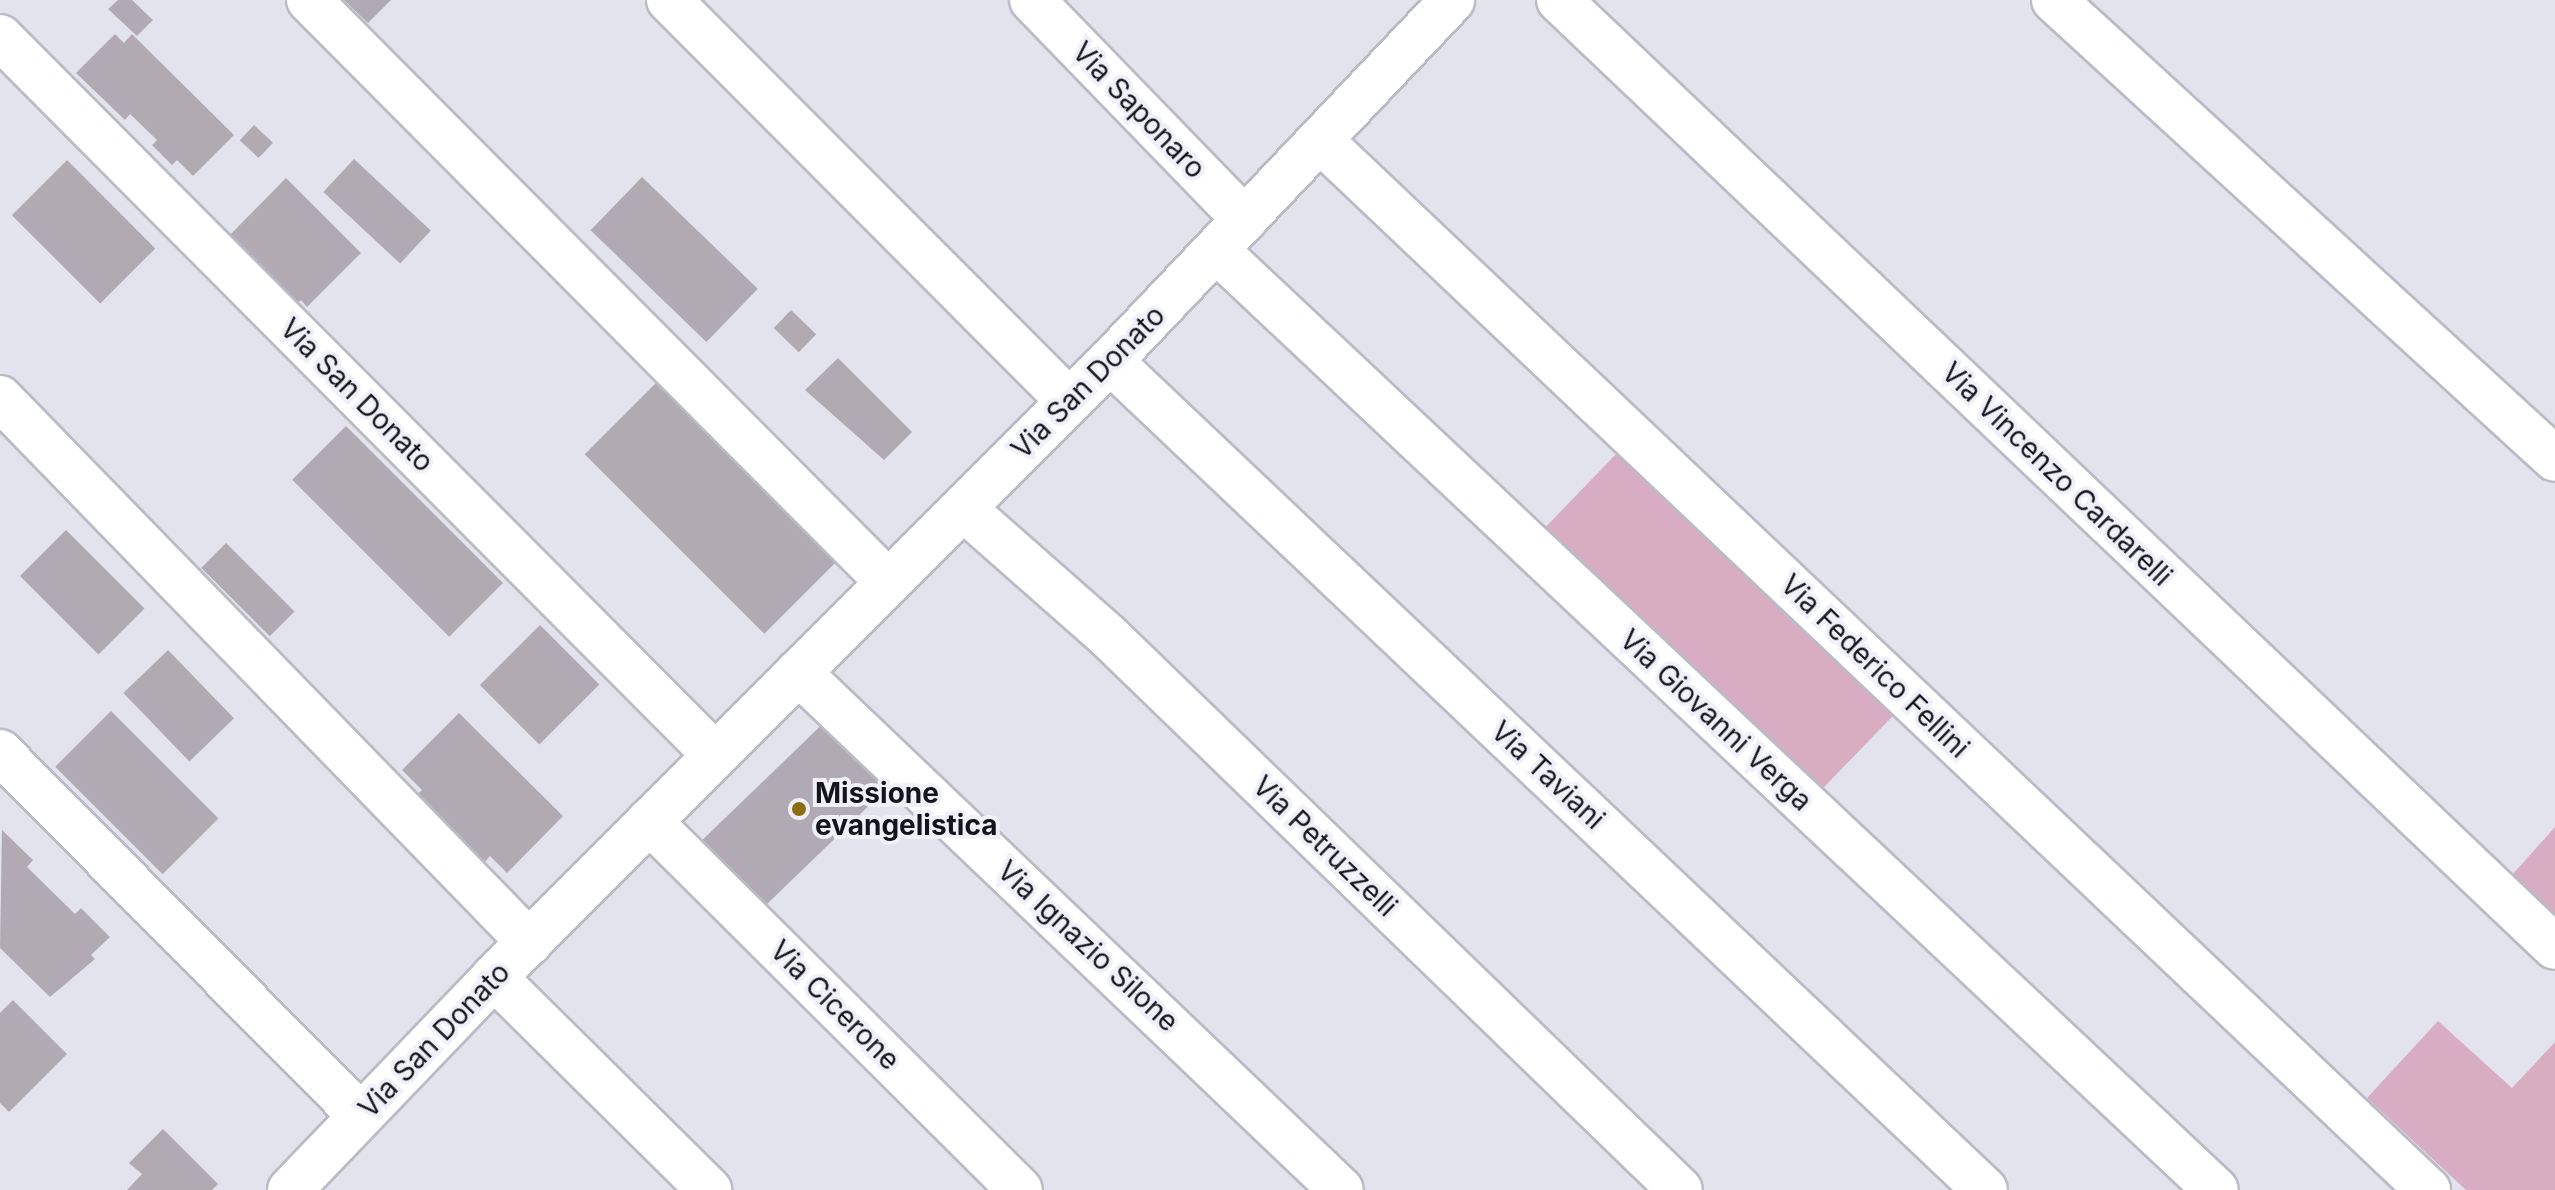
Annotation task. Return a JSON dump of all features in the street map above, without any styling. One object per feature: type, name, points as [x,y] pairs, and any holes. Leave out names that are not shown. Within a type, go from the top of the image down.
[{"type":"street","points":[[309,0],[887,581]]},
{"type":"street","points":[[669,0],[1068,400]]},
{"type":"street","name":"Via Saponaro","points":[[1032,0],[1231,235]]},
{"type":"street","name":"Via San Donato","points":[[290,1190],[714,754],[1110,361],[1322,142],[1452,0]]},
{"type":"street","name":"Via Vincenzo Cardarelli","points":[[1559,0],[2555,947]]},
{"type":"street","points":[[2054,0],[2555,459]]},
{"type":"street","name":"Via San Donato","points":[[0,37],[714,754]]},
{"type":"street","name":"Via Federico Fellini","points":[[1322,142],[2428,1190]]},
{"type":"street","name":"Via Giovanni Verga","points":[[1231,235],[2216,1190]]},
{"type":"street","name":"Via Taviani","points":[[1110,361],[1985,1190]]},
{"type":"street","points":[[0,398],[530,943]]},
{"type":"street","name":"Via Petruzzelli","points":[[964,509],[1119,647],[1680,1190]]},
{"type":"street","name":"Via Ignazio Silone","points":[[798,672],[1341,1190]]},
{"type":"street","points":[[0,752],[360,1115]]},
{"type":"street","name":"Via Cicerone","points":[[649,821],[1020,1190]]},
{"type":"street","points":[[494,977],[709,1190]]},
{"type":"shaded area","points":[[1619,451],[1893,716],[1818,793],[1544,529]]},
{"type":"shaded area","points":[[2555,827],[2555,916],[2512,875]]},
{"type":"shaded area","points":[[2438,1021],[2512,1088],[2555,1042],[2555,1190],[2466,1190],[2367,1098]]},
{"type":"building","points":[[118,0],[132,0],[153,20],[137,36],[108,9]]},
{"type":"building","points":[[344,0],[391,0],[368,23]]},
{"type":"building","points":[[115,34],[124,43],[132,34],[234,135],[193,176],[177,160],[172,165],[152,145],[157,140],[130,114],[125,120],[76,73]]},
{"type":"building","points":[[254,125],[273,143],[259,158],[240,140]]},
{"type":"building","points":[[354,159],[431,231],[400,264],[323,192]]},
{"type":"building","points":[[67,160],[155,248],[100,304],[12,215]]},
{"type":"building","points":[[642,177],[758,289],[706,342],[591,230]]},
{"type":"building","points":[[286,178],[361,253],[307,307],[301,300],[291,311],[222,243]]},
{"type":"building","points":[[791,310],[816,334],[799,352],[774,328]]},
{"type":"building","points":[[838,358],[912,432],[884,460],[805,390]]},
{"type":"building","points":[[659,380],[839,560],[764,634],[585,454]]},
{"type":"building","points":[[346,426],[503,583],[449,637],[292,480]]},
{"type":"building","points":[[66,530],[144,608],[99,654],[20,576]]},
{"type":"building","points":[[226,543],[295,612],[270,636],[201,568]]},
{"type":"building","points":[[540,625],[599,684],[539,745],[480,685]]},
{"type":"building","points":[[168,650],[234,718],[189,761],[123,693]]},
{"type":"building","name":"Missione evangelistica","points":[[837,710],[900,775],[762,909],[699,843]]},
{"type":"building","points":[[111,711],[218,818],[163,874],[55,767]]},
{"type":"building","points":[[459,713],[563,816],[507,873],[490,856],[482,865],[414,798],[422,790],[402,770]]},
{"type":"building","points":[[2,830],[33,860],[27,867],[75,914],[81,908],[110,937],[91,955],[95,959],[50,997],[0,948]]},
{"type":"building","points":[[13,1000],[67,1054],[9,1112],[0,1103],[0,1013]]},
{"type":"building","points":[[163,1129],[218,1184],[212,1190],[127,1190],[142,1174],[129,1163]]},
{"type":"place","name":"Missione evangelistica","points":[[799,809]]}]
